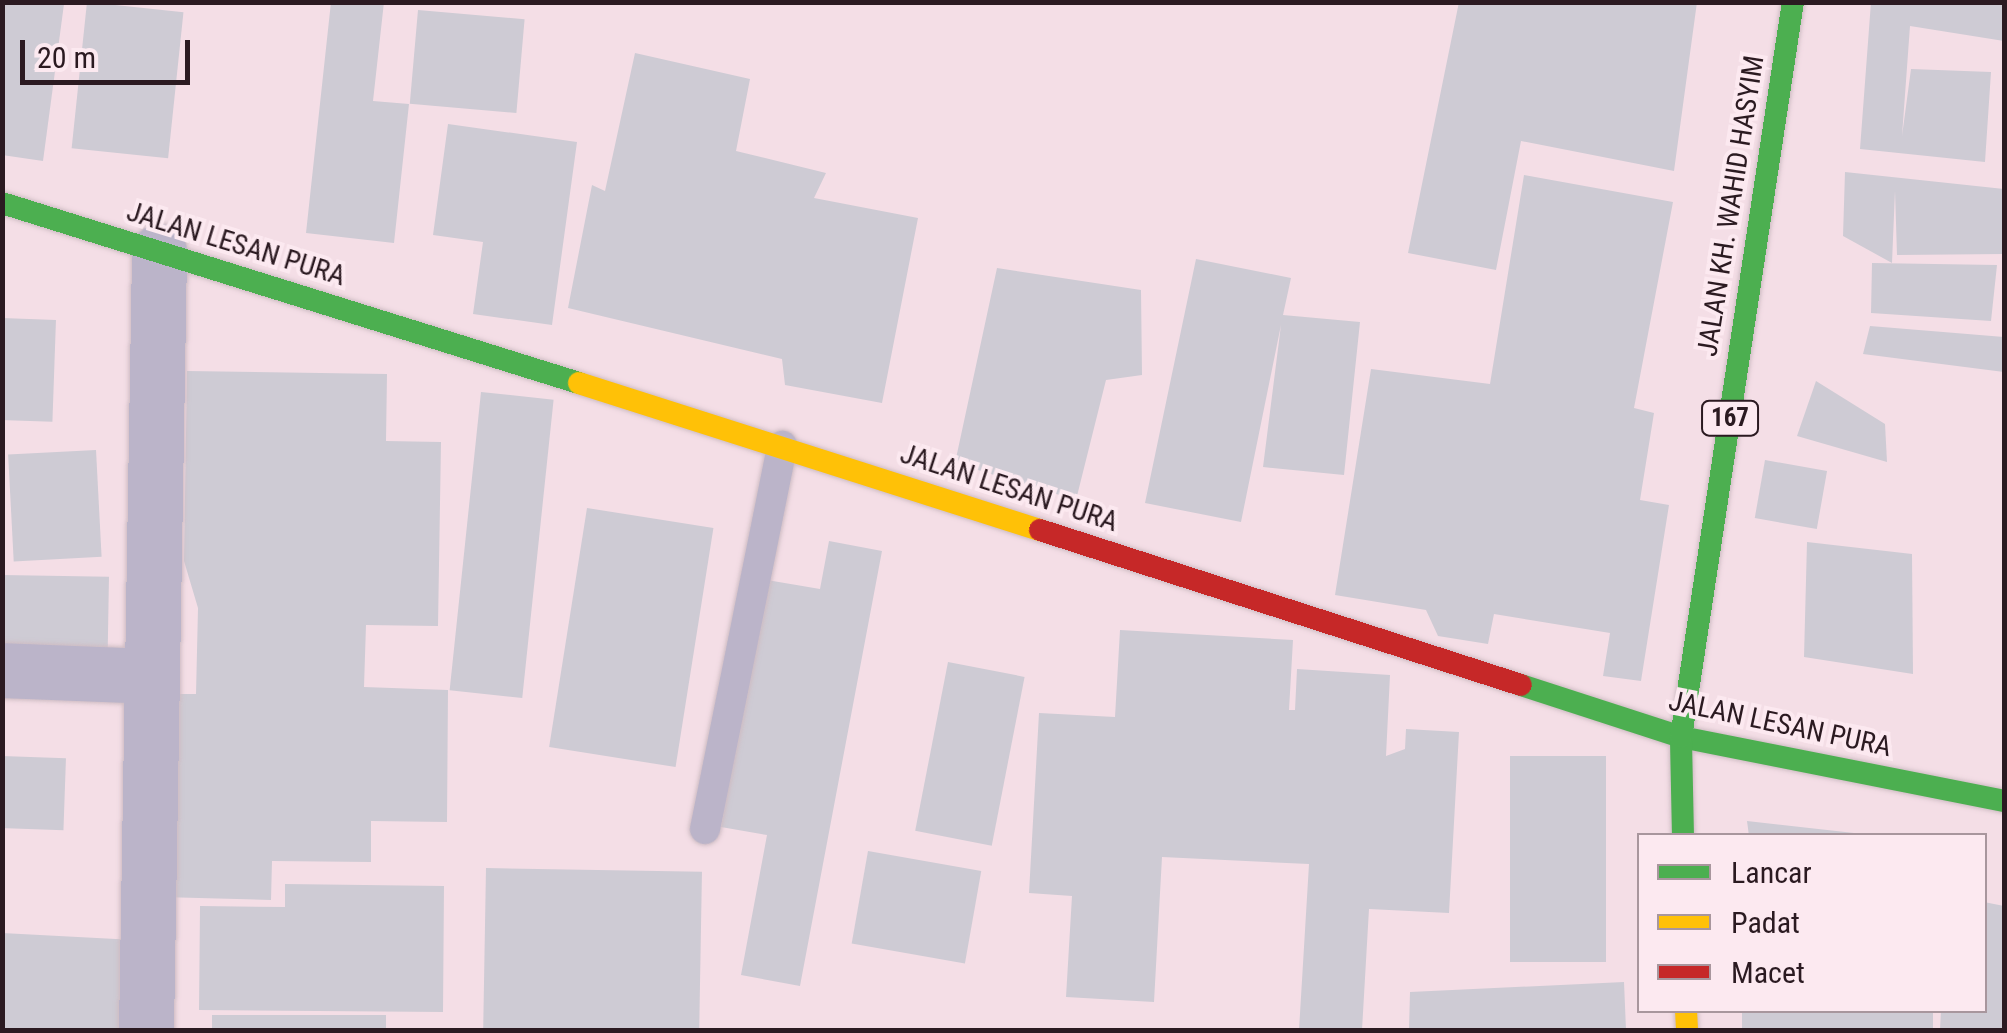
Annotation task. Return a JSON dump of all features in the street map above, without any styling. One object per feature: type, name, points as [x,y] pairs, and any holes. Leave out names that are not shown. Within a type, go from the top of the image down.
[{"type":"street","name":"JALAN KH. WAHID HASYIM","points":[[1683,833],[1681,737],[1793,2]]},
{"type":"street","name":"JALAN LESAN PURA","points":[[2,203],[782,446],[1681,737],[2004,801]]},
{"type":"street","points":[[146,1030],[159,251]]},
{"type":"street","points":[[2,670],[152,676]]},
{"type":"lane","points":[[705,829],[782,446]]},
{"type":"building","points":[[2,2],[64,4],[43,161],[2,155]]},
{"type":"building","points":[[87,2],[183,12],[168,158],[72,148]]},
{"type":"building","points":[[331,2],[384,2],[373,101],[409,104],[394,243],[306,233]]},
{"type":"building","points":[[1459,2],[1697,2],[1674,171],[1521,141],[1496,270],[1408,253]]},
{"type":"building","points":[[1871,2],[2004,2],[2004,41],[1910,26],[1902,136],[1911,69],[1991,72],[1985,162],[1860,149]]},
{"type":"building","points":[[418,10],[525,19],[516,113],[410,104]]},
{"type":"building","points":[[635,53],[750,79],[736,151],[826,173],[814,198],[918,218],[882,403],[785,385],[782,359],[568,308],[592,185],[605,191]]},
{"type":"building","points":[[448,124],[577,142],[552,325],[473,314],[483,242],[433,235]]},
{"type":"building","points":[[1845,172],[2004,189],[2004,254],[1897,255],[1895,191],[1892,263],[1843,236]]},
{"type":"building","points":[[1524,175],[1673,202],[1634,408],[1654,413],[1640,500],[1669,505],[1641,681],[1603,676],[1610,633],[1494,614],[1488,644],[1438,636],[1426,610],[1335,595],[1371,369],[1490,384]]},
{"type":"building","points":[[1196,259],[1291,278],[1283,315],[1360,322],[1344,475],[1263,467],[1281,325],[1241,522],[1145,503]]},
{"type":"building","points":[[1872,263],[1997,265],[1991,321],[1871,313]]},
{"type":"building","points":[[997,268],[1141,290],[1142,375],[1106,380],[1076,500],[955,463]]},
{"type":"building","points":[[2,318],[56,320],[52,422],[2,420]]},
{"type":"building","points":[[1870,326],[2004,337],[2004,372],[1863,354]]},
{"type":"building","points":[[187,371],[387,374],[386,441],[441,442],[438,626],[366,625],[364,687],[448,690],[447,822],[371,821],[371,862],[272,861],[271,900],[161,897],[165,694],[196,694],[198,608],[184,561]]},
{"type":"building","points":[[1816,381],[1885,424],[1887,462],[1797,436]]},
{"type":"building","points":[[481,392],[554,400],[522,698],[450,690]]},
{"type":"building","points":[[96,450],[102,557],[14,561],[8,455]]},
{"type":"building","points":[[1765,460],[1827,471],[1817,529],[1755,518]]},
{"type":"building","points":[[587,508],[713,528],[676,767],[549,747]]},
{"type":"building","points":[[829,541],[882,551],[800,986],[741,975],[767,835],[721,827],[767,580],[820,589]]},
{"type":"building","points":[[1807,542],[1912,554],[1913,674],[1804,657]]},
{"type":"building","points":[[2,575],[109,577],[108,655],[2,653]]},
{"type":"building","points":[[1120,630],[1293,640],[1289,710],[1295,710],[1297,669],[1390,675],[1386,756],[1405,749],[1406,729],[1459,732],[1449,913],[1369,909],[1362,1030],[1299,1030],[1309,864],[1162,857],[1154,1002],[1066,997],[1072,896],[1029,893],[1039,713],[1115,717]]},
{"type":"building","points":[[948,662],[1025,677],[992,846],[915,831]]},
{"type":"building","points":[[2,756],[66,758],[63,830],[2,828]]},
{"type":"building","points":[[1510,756],[1606,756],[1606,962],[1510,962]]},
{"type":"building","points":[[1747,821],[1854,833],[1749,833]]},
{"type":"building","points":[[868,851],[981,871],[965,964],[852,944]]},
{"type":"building","points":[[486,868],[702,872],[699,1030],[483,1030]]},
{"type":"building","points":[[285,884],[444,886],[443,1012],[199,1010],[200,906],[285,907]]},
{"type":"building","points":[[1987,903],[2004,906],[2004,1030],[1940,1030],[1941,1013],[1987,1013]]},
{"type":"building","points":[[2,933],[135,940],[130,1030],[2,1030]]},
{"type":"building","points":[[1624,982],[1626,1030],[1409,1030],[1410,992]]},
{"type":"building","points":[[1742,1013],[1933,1013],[1933,1030],[1742,1030]]},
{"type":"building","points":[[212,1015],[386,1015],[386,1030],[212,1030]]},
{"type":"traffic: fast","points":[[1683,833],[1681,737],[1793,2]]},
{"type":"traffic: fast","points":[[2,203],[579,383]]},
{"type":"traffic: fast","points":[[1521,685],[1681,737],[2004,801]]},
{"type":"traffic: slow","points":[[579,383],[1040,530]]},
{"type":"traffic: slow","points":[[1686,1013],[1687,1030]]},
{"type":"traffic: jam","points":[[1040,530],[1521,685]]}]
